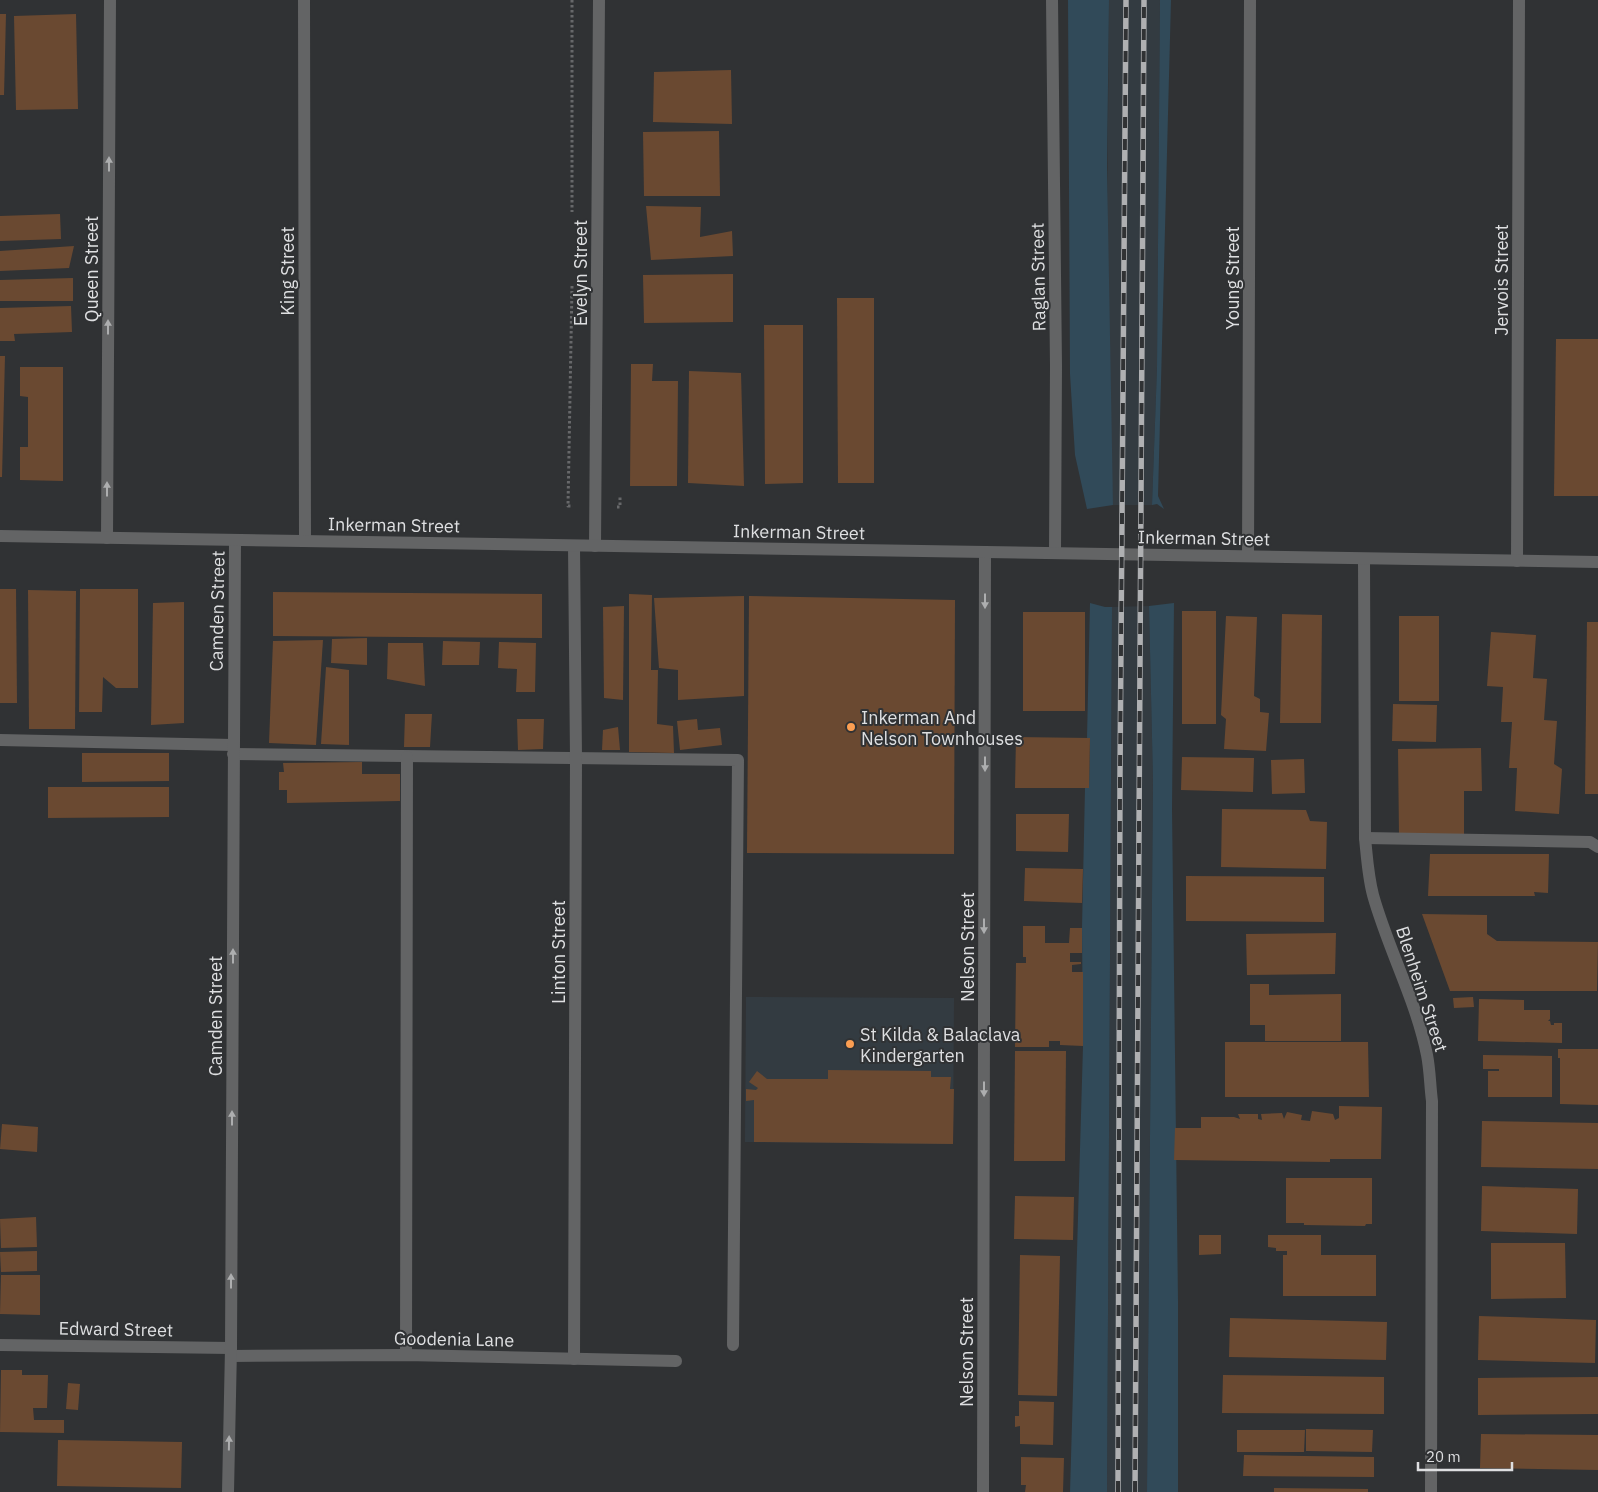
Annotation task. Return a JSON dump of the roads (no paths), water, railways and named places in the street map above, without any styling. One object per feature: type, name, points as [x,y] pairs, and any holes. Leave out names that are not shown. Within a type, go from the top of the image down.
[{"type":"street","name":"Queen Street","points":[[107,538],[110,0]]},
{"type":"street","name":"King Street","points":[[304,0],[305,542]]},
{"type":"street","name":"Evelyn Street","points":[[595,546],[599,0]]},
{"type":"street","name":"Raglan Street","points":[[1052,0],[1056,356],[1054,553]]},
{"type":"street","name":"Young Street","points":[[1248,556],[1250,0]]},
{"type":"street","name":"Jervois Street","points":[[1517,561],[1519,0]]},
{"type":"street","name":"Inkerman Street","points":[[0,536],[1598,562]]},
{"type":"street","name":"Camden Street","points":[[228,1492],[231,1352],[235,540]]},
{"type":"street","name":"Linton Street","points":[[574,546],[576,758],[574,1358]]},
{"type":"street","name":"Nelson Street","points":[[983,1492],[985,552]]},
{"type":"street","name":"Blenheim Street","points":[[1364,559],[1365,838],[1368,867],[1373,893],[1421,1030],[1430,1080],[1433,1128],[1431,1492]]},
{"type":"street","points":[[0,740],[407,757],[738,760],[733,1345]]},
{"type":"street","points":[[406,1355],[407,757]]},
{"type":"street","points":[[1365,838],[1590,842],[1598,847]]},
{"type":"street","name":"Edward Street","points":[[0,1345],[231,1352]]},
{"type":"street","name":"Goodenia Lane","points":[[231,1352],[676,1361]]},
{"type":"railway","points":[[1118,1492],[1120,775],[1126,0]]},
{"type":"railway","points":[[1135,1492],[1144,0]]},
{"type":"place","name":"Inkerman And Nelson Townhouses","points":[[851,727]]},
{"type":"place","name":"St Kilda & Balaclava Kindergarten","points":[[850,1044]]}]
